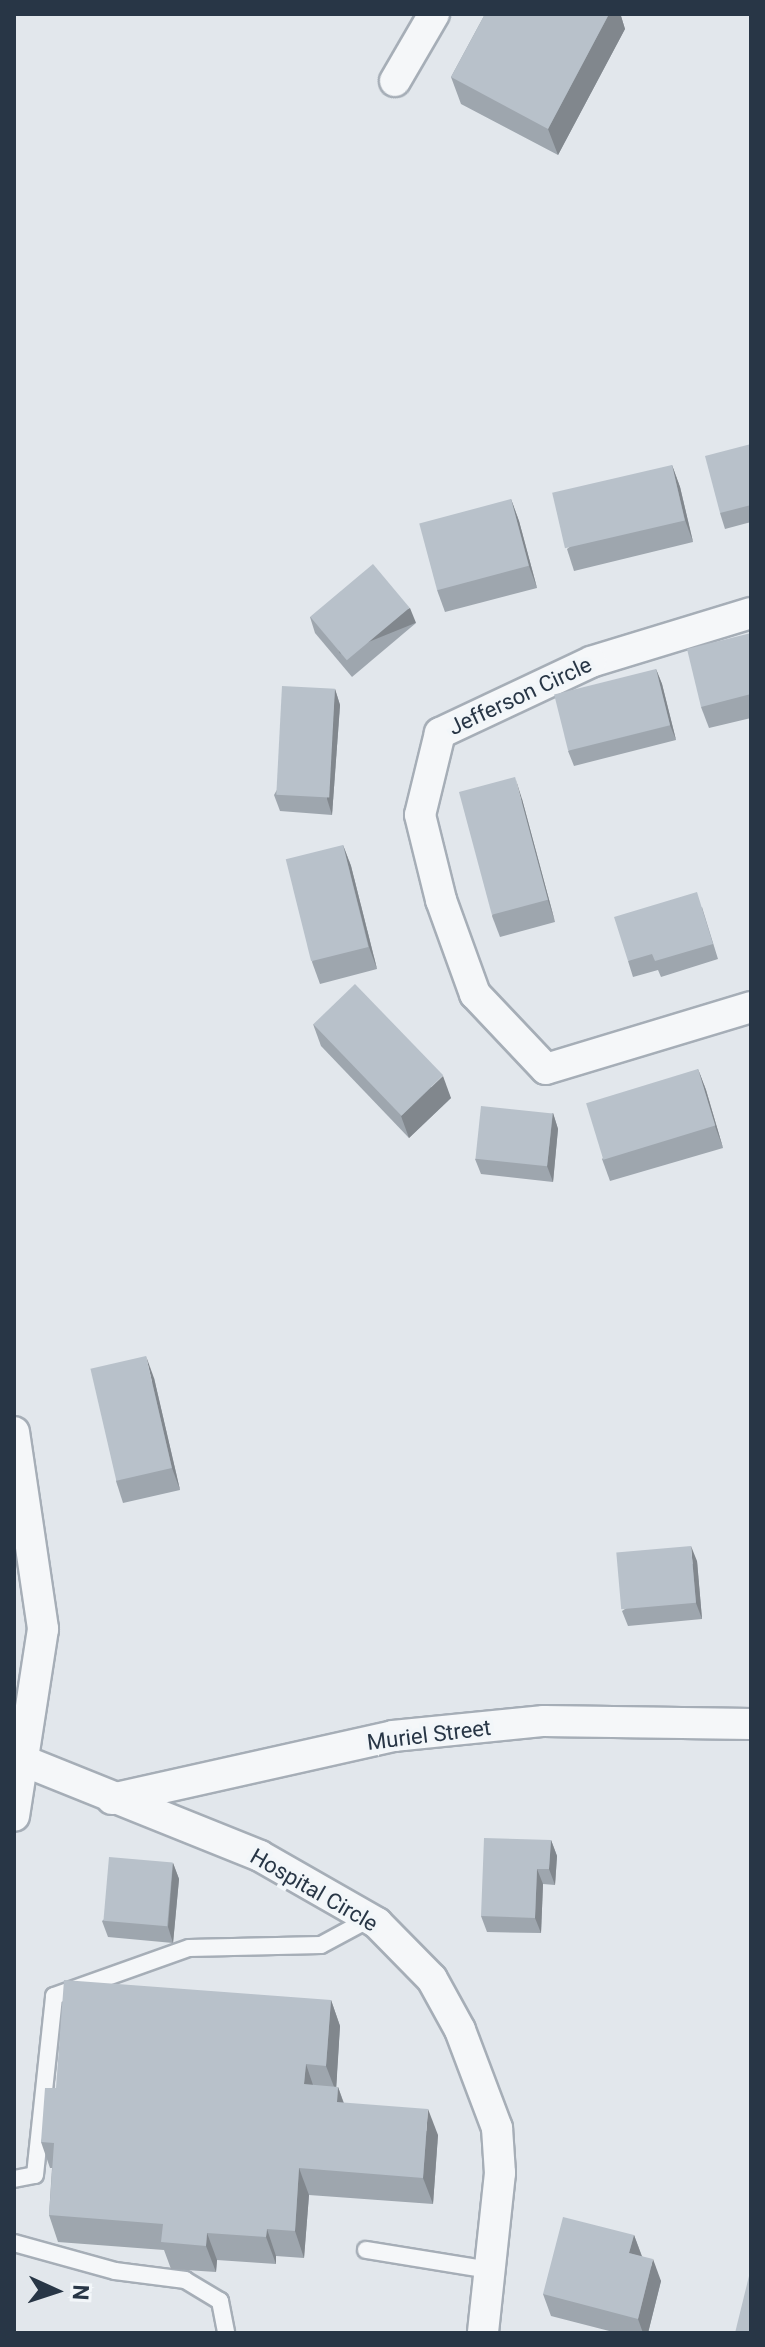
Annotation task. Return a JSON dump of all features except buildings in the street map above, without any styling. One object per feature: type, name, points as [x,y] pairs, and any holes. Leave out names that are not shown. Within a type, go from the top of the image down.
[{"type":"street","points":[[395,81],[434,14]]},
{"type":"street","name":"Jefferson Circle","points":[[751,613],[591,662],[440,733],[420,815],[441,900],[475,994],[546,1069],[751,1007]]},
{"type":"street","points":[[14,1432],[43,1629],[14,1816]]},
{"type":"street","name":"Muriel Street","points":[[112,1799],[393,1736],[544,1721],[751,1724]]},
{"type":"street","name":"Hospital Circle","points":[[24,1761],[260,1856],[369,1919],[432,1979],[483,2084],[497,2128],[500,2173],[483,2333]]},
{"type":"lane","points":[[14,2179],[35,2175],[54,1996],[189,1948],[321,1945],[369,1919]]},
{"type":"lane","points":[[14,2243],[60,2259],[185,2280],[220,2301],[226,2333]]},
{"type":"lane","points":[[366,2250],[489,2270]]}]
